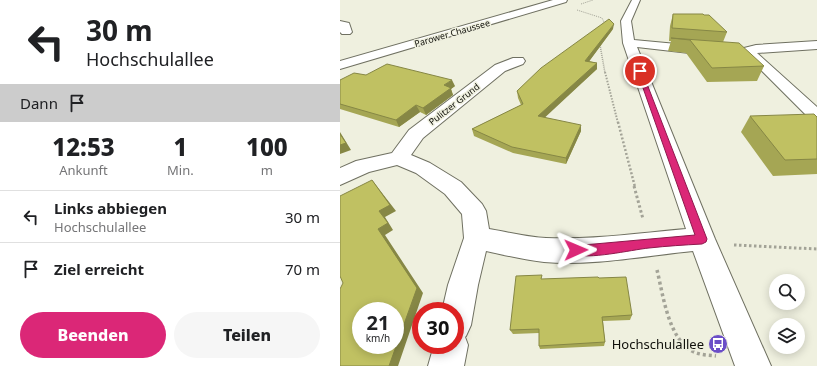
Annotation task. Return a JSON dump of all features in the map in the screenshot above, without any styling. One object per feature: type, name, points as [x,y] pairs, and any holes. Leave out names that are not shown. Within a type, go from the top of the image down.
[{"type":"street","name":"Parower Chaussee","points":[[340,65],[563,0]]},
{"type":"street","points":[[632,1],[626,21],[629,43],[702,239],[753,366]]},
{"type":"street","points":[[629,43],[712,50]]},
{"type":"street","points":[[817,45],[743,51],[817,116]]},
{"type":"street","name":"Pulitzer Grund","points":[[399,158],[416,134],[500,68],[518,61]]},
{"type":"street","points":[[340,177],[363,166],[399,158],[423,168],[453,188],[474,211],[477,238],[460,302]]},
{"type":"street","points":[[477,238],[551,250],[601,250],[650,243],[702,239]]},
{"type":"street","points":[[446,366],[449,354]]},
{"type":"path","points":[[576,10],[598,16]]},
{"type":"path","points":[[599,42],[604,68],[672,328],[689,350],[721,356]]},
{"type":"path","points":[[738,246],[817,249]]},
{"type":"building","points":[[673,14],[709,15],[727,32],[672,28]]},
{"type":"building","points":[[609,19],[614,24],[585,61],[597,63],[538,116],[581,125],[566,158],[512,147],[472,129],[523,104],[517,91],[541,68]]},
{"type":"building","points":[[671,38],[739,43],[764,66],[712,68],[690,40]]},
{"type":"building","points":[[387,64],[452,80],[444,85],[451,88],[423,108],[416,105],[396,120],[340,104],[340,80],[354,73],[366,75]]},
{"type":"building","points":[[814,114],[817,117],[817,159],[785,160],[750,116]]},
{"type":"building","points":[[340,134],[346,143],[340,145]]},
{"type":"building","points":[[372,180],[390,205],[379,211],[388,223],[378,229],[417,288],[404,324],[404,302],[352,302],[352,354],[393,354],[389,366],[340,366],[340,289],[343,283],[340,276],[340,196]]},
{"type":"building","points":[[542,275],[541,279],[626,277],[632,315],[602,317],[605,342],[539,346],[539,329],[510,330],[516,276]]},
{"type":"place","name":"Hochschulallee","points":[[718,344]]},
{"type":"route","points":[[576,250],[601,250],[650,243],[702,239],[640,71]]}]
